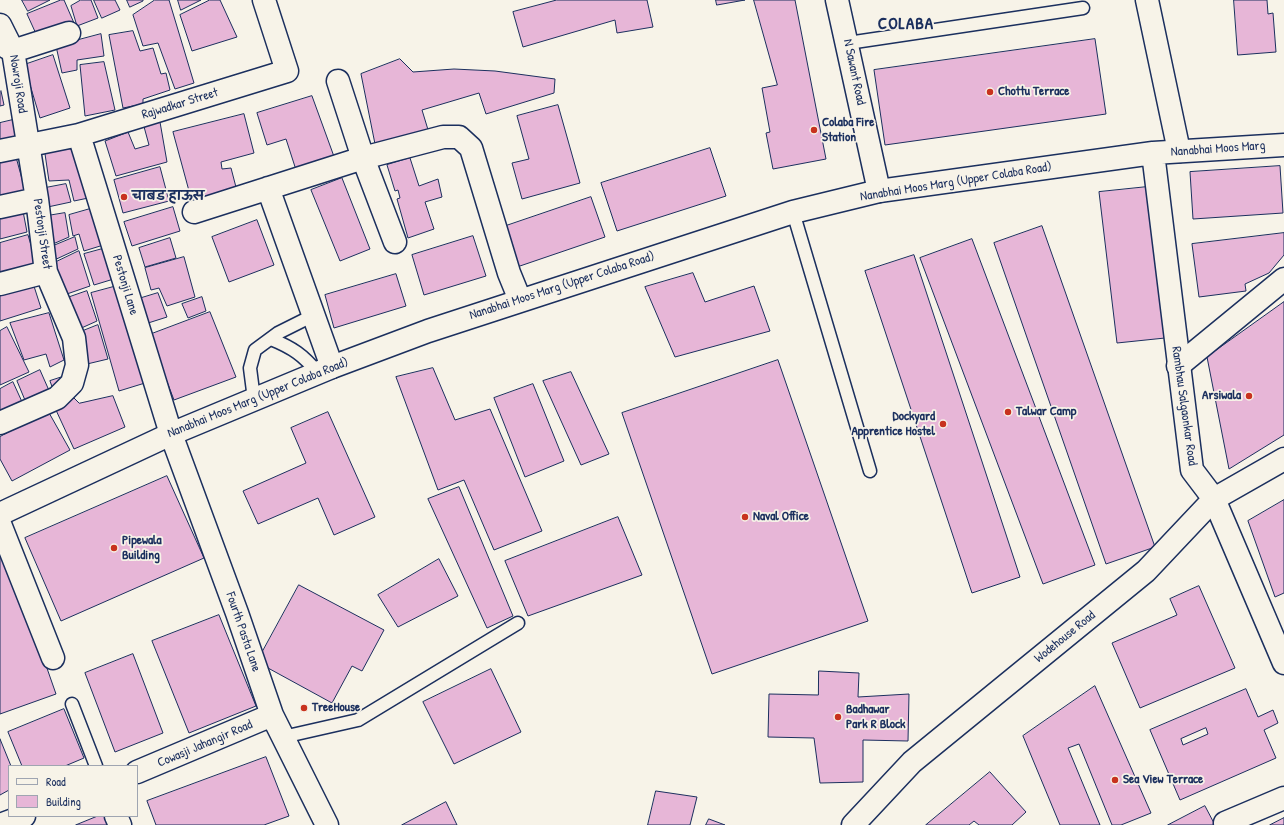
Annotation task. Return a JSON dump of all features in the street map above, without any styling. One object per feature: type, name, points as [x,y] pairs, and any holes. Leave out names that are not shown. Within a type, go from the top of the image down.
[{"type":"street","name":"Rajwadkar Street","points":[[0,151],[79,135],[287,71],[264,0]]},
{"type":"street","name":"N Sawant Road","points":[[837,0],[848,44],[879,191]]},
{"type":"street","points":[[1148,0],[1179,151]]},
{"type":"street","name":"Nowroji Road","points":[[0,25],[7,47],[28,146]]},
{"type":"street","points":[[7,47],[69,33]]},
{"type":"street","points":[[338,81],[363,158],[395,242]]},
{"type":"street","name":"Pestonji Lane","points":[[79,135],[171,434]]},
{"type":"street","points":[[194,212],[363,158],[444,137],[459,138],[471,148],[510,273],[520,300]]},
{"type":"street","name":"Nanabhai Moos Marg","points":[[1153,153],[1284,144]]},
{"type":"street","name":"Pestonji Street","points":[[0,423],[57,398],[72,382],[77,365],[74,338],[46,272],[37,199],[28,146]]},
{"type":"street","name":"Nanabhai Moos Marg (Upper Colaba Road)","points":[[0,514],[171,434],[325,370],[428,331],[793,212],[879,191],[1153,153]]},
{"type":"street","name":"Rambhau Salgaonkar Road","points":[[1153,153],[1192,470],[1214,499],[1284,663]]},
{"type":"street","points":[[268,188],[314,315],[325,370]]},
{"type":"street","points":[[0,207],[37,199]]},
{"type":"street","points":[[0,284],[46,272]]},
{"type":"street","points":[[1178,366],[1284,279]]},
{"type":"street","name":"Fourth Pasta Lane","points":[[171,434],[237,613],[272,715],[321,823]]},
{"type":"street","name":"Wodehouse Road","points":[[853,825],[912,762],[1146,571],[1214,499],[1284,459]]},
{"type":"street","points":[[0,524],[53,658]]},
{"type":"street","name":"Cowasji Jahangir Road","points":[[138,772],[272,715]]},
{"type":"street","points":[[1226,825],[1225,823],[1284,798]]},
{"type":"street","points":[[0,825],[21,817]]},
{"type":"lane","points":[[848,44],[1083,8]]},
{"type":"lane","points":[[793,212],[870,471]]},
{"type":"lane","points":[[254,399],[250,368],[254,350],[278,333],[314,315]]},
{"type":"lane","points":[[271,339],[288,346],[325,370]]},
{"type":"lane","points":[[283,738],[358,720],[518,623]]},
{"type":"lane","points":[[72,704],[96,765]]},
{"type":"building","points":[[22,0],[50,0],[28,11]]},
{"type":"building","points":[[64,0],[74,23],[37,36],[27,14]]},
{"type":"building","points":[[81,0],[91,0],[98,18],[77,26],[71,6]]},
{"type":"building","points":[[94,0],[115,0],[120,10],[102,18]]},
{"type":"building","points":[[127,0],[143,0],[143,1],[130,7]]},
{"type":"building","points":[[155,0],[169,0],[194,83],[175,89],[158,43],[143,46],[133,15]]},
{"type":"building","points":[[178,0],[201,0],[181,10]]},
{"type":"building","points":[[210,0],[220,0],[237,37],[192,51],[180,15]]},
{"type":"building","points":[[557,0],[647,0],[653,27],[617,33],[615,20],[523,47],[513,12]]},
{"type":"building","points":[[716,0],[745,0],[717,5]]},
{"type":"building","name":"Colaba Fire Station","points":[[754,0],[795,0],[826,159],[773,169],[766,133],[770,132],[762,88],[777,85]]},
{"type":"building","points":[[1234,0],[1267,0],[1268,14],[1273,13],[1276,52],[1238,55]]},
{"type":"building","points":[[133,31],[140,51],[153,48],[161,74],[166,73],[170,90],[143,99],[143,104],[123,108],[109,35]]},
{"type":"building","points":[[101,34],[104,56],[77,60],[77,70],[62,73],[56,46]]},
{"type":"building","name":"Chottu Terrace","points":[[1095,39],[1106,114],[885,145],[874,70]]},
{"type":"building","points":[[53,55],[70,108],[40,118],[24,65]]},
{"type":"building","points":[[400,59],[413,72],[454,69],[495,71],[555,79],[554,93],[486,114],[479,93],[422,110],[429,133],[376,149],[361,74]]},
{"type":"building","points":[[104,62],[115,110],[85,116],[80,65]]},
{"type":"building","points":[[1,91],[4,105],[0,106],[0,92]]},
{"type":"building","points":[[312,96],[336,162],[297,173],[286,139],[267,145],[257,113]]},
{"type":"building","points":[[558,105],[580,183],[522,199],[512,163],[529,159],[517,116]]},
{"type":"building","points":[[244,114],[254,153],[221,162],[222,169],[231,168],[237,191],[192,202],[173,132]]},
{"type":"building","points":[[21,118],[26,142],[0,145],[0,123]]},
{"type":"building","points":[[160,122],[167,162],[116,176],[105,141],[128,132],[135,149],[149,145],[143,123]]},
{"type":"building","points":[[76,142],[93,197],[74,201],[69,180],[49,181],[44,147]]},
{"type":"building","points":[[710,148],[726,196],[617,231],[601,183]]},
{"type":"building","points":[[16,157],[25,190],[0,196],[0,161]]},
{"type":"building","points":[[410,158],[419,186],[438,179],[442,197],[425,202],[434,229],[408,238],[397,199],[400,198],[398,190],[395,191],[387,165]]},
{"type":"building","points":[[1280,166],[1283,213],[1193,219],[1190,172]]},
{"type":"building","points":[[160,167],[169,201],[123,213],[114,180]]},
{"type":"building","points":[[342,178],[370,249],[340,261],[311,190]]},
{"type":"building","points":[[66,184],[71,202],[43,208],[40,189]]},
{"type":"building","points":[[1147,187],[1165,338],[1117,343],[1099,192]]},
{"type":"building","points":[[591,197],[605,237],[517,267],[503,227]]},
{"type":"building","points":[[22,206],[27,232],[0,239],[0,212]]},
{"type":"building","points":[[97,207],[110,243],[84,251],[79,234],[73,236],[69,215]]},
{"type":"building","points":[[173,207],[180,231],[132,246],[124,222]]},
{"type":"building","points":[[65,213],[69,237],[46,247],[41,217]]},
{"type":"building","points":[[257,220],[274,265],[229,282],[212,237]]},
{"type":"building","points":[[1042,226],[1155,547],[1106,564],[994,243]]},
{"type":"building","points":[[1284,233],[1284,255],[1269,273],[1245,284],[1246,291],[1199,297],[1192,244]]},
{"type":"building","points":[[28,235],[37,265],[0,275],[0,243]]},
{"type":"building","points":[[473,236],[486,276],[424,295],[412,255]]},
{"type":"building","points":[[75,237],[78,249],[50,262],[46,249]]},
{"type":"building","points":[[170,238],[176,258],[145,267],[139,248]]},
{"type":"building","name":"Talwar Camp","points":[[972,239],[1095,565],[1043,584],[920,258]]},
{"type":"building","points":[[106,248],[117,278],[94,285],[84,254]]},
{"type":"building","points":[[79,251],[90,286],[64,295],[50,265]]},
{"type":"building","name":"Dockyard Apprentice Hostel","points":[[914,255],[1020,577],[972,593],[865,271]]},
{"type":"building","points":[[184,257],[195,297],[167,306],[159,288],[151,290],[145,268]]},
{"type":"building","points":[[693,273],[705,302],[754,286],[770,331],[675,357],[645,287]]},
{"type":"building","points":[[396,274],[406,306],[334,328],[325,295]]},
{"type":"building","points":[[32,280],[41,308],[0,321],[0,289]]},
{"type":"building","points":[[117,286],[145,383],[119,391],[91,293]]},
{"type":"building","points":[[87,291],[97,321],[77,330],[67,298]]},
{"type":"building","points":[[158,293],[167,317],[145,324],[135,300]]},
{"type":"building","points":[[202,297],[206,311],[188,318],[182,304]]},
{"type":"building","name":"Arsiwala","points":[[1284,302],[1284,435],[1229,469],[1207,357]]},
{"type":"building","points":[[210,312],[236,377],[174,400],[149,335]]},
{"type":"building","points":[[49,313],[64,360],[50,367],[46,354],[24,360],[10,323]]},
{"type":"building","points":[[98,325],[108,359],[87,364],[78,333]]},
{"type":"building","points":[[7,327],[29,372],[0,385],[0,331]]},
{"type":"building","name":"Naval Office","points":[[778,360],[868,621],[712,674],[622,413]]},
{"type":"building","points":[[433,368],[455,420],[490,409],[542,531],[494,550],[464,480],[438,490],[396,377]]},
{"type":"building","points":[[40,370],[51,395],[27,405],[17,381]]},
{"type":"building","points":[[571,372],[609,454],[581,465],[543,381]]},
{"type":"building","points":[[68,375],[55,395],[50,381]]},
{"type":"building","points":[[13,382],[23,404],[0,415],[0,389]]},
{"type":"building","points":[[533,384],[564,461],[525,477],[494,398]]},
{"type":"building","points":[[113,396],[125,427],[74,449],[55,408],[74,398],[79,403]]},
{"type":"building","points":[[48,411],[70,450],[12,481],[0,459],[0,437]]},
{"type":"building","points":[[328,412],[375,517],[334,535],[318,498],[258,524],[243,491],[306,463],[291,428]]},
{"type":"building","name":"Pipewala Building","points":[[167,476],[204,558],[61,621],[25,538]]},
{"type":"building","points":[[459,487],[513,616],[487,628],[428,499]]},
{"type":"building","points":[[1284,500],[1284,593],[1275,597],[1248,521]]},
{"type":"building","points":[[618,517],[642,575],[528,616],[505,561]]},
{"type":"building","points":[[6,551],[56,694],[0,714],[0,553]]},
{"type":"building","points":[[439,559],[458,596],[398,627],[378,595]]},
{"type":"building","points":[[299,585],[384,630],[362,671],[352,666],[332,703],[257,662]]},
{"type":"building","points":[[1199,586],[1235,668],[1140,708],[1112,643],[1177,615],[1170,599]]},
{"type":"building","points":[[219,615],[256,706],[189,733],[152,641]]},
{"type":"building","points":[[133,654],[163,733],[115,752],[85,673]]},
{"type":"building","points":[[491,669],[521,732],[454,764],[423,702]]},
{"type":"building","name":"Badhawar Park R Block","points":[[819,671],[859,673],[858,697],[909,694],[908,741],[863,740],[863,782],[820,783],[814,738],[768,737],[769,694],[818,695]]},
{"type":"building","name":"Sea View Terrace","points":[[1095,686],[1151,813],[1121,825],[1112,825],[1079,744],[1068,748],[1100,825],[1060,825],[1023,736]]},
{"type":"building","points":[[1246,689],[1258,717],[1273,710],[1278,723],[1264,730],[1276,758],[1180,800],[1150,730]],"holes":[[[1206,728],[1208,734],[1183,745],[1181,739]]]},
{"type":"building","points":[[64,709],[84,758],[67,765],[22,765],[8,732]]},
{"type":"building","points":[[0,739],[11,765],[8,765],[8,791],[0,795]]},
{"type":"building","points":[[266,757],[289,816],[264,825],[156,825],[147,801]]},
{"type":"building","points":[[990,772],[1026,812],[1012,825],[979,825],[974,821],[969,825],[926,825]]},
{"type":"building","points":[[656,791],[697,797],[690,825],[648,825]]},
{"type":"building","points":[[446,802],[457,825],[402,825]]},
{"type":"building","points":[[1205,806],[1215,825],[1168,825]]},
{"type":"building","points":[[96,817],[104,817],[108,825],[76,825]]},
{"type":"building","points":[[1284,818],[1284,825],[1270,825]]},
{"type":"building","points":[[709,819],[725,825],[706,825]]},
{"type":"place","name":"Chottu Terrace","points":[[990,92]]},
{"type":"place","name":"Colaba Fire Station","points":[[814,130]]},
{"type":"place","name":"चाबड हाऊस","points":[[124,197]]},
{"type":"place","name":"Arsiwala","points":[[1249,396]]},
{"type":"place","name":"Talwar Camp","points":[[1008,412]]},
{"type":"place","name":"Dockyard Apprentice Hostel","points":[[943,424]]},
{"type":"place","name":"Naval Office","points":[[745,517]]},
{"type":"place","name":"Pipewala Building","points":[[114,548]]},
{"type":"place","name":"TreeHouse","points":[[304,708]]},
{"type":"place","name":"Badhawar Park R Block","points":[[838,717]]},
{"type":"place","name":"Sea View Terrace","points":[[1115,780]]},
{"type":"district","name":"COLABA","points":[[906,24]]}]
